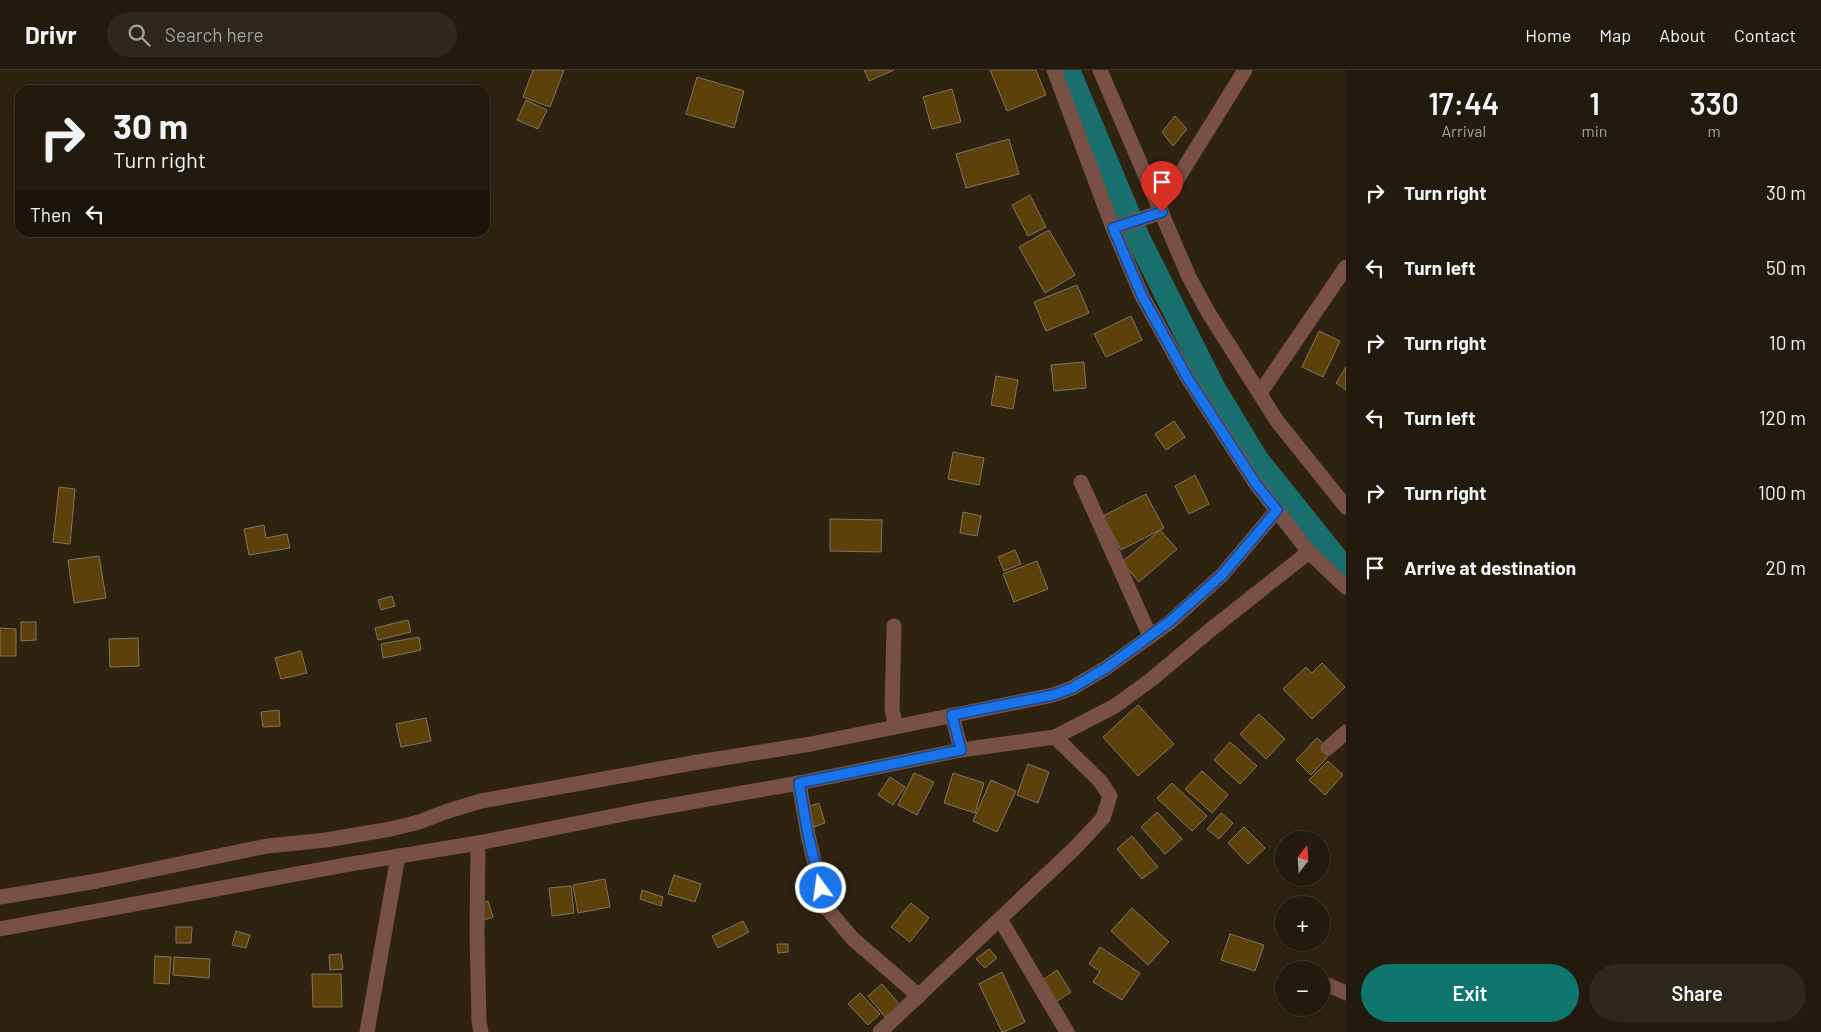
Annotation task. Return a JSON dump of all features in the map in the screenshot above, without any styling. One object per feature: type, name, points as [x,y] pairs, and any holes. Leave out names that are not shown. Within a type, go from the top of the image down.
[{"type":"street","points":[[1054,70],[1117,227],[1142,296],[1187,377],[1256,484],[1309,552],[1346,587]]},
{"type":"street","points":[[1100,70],[1158,210],[1189,277],[1208,312],[1278,421],[1346,507]]},
{"type":"street","points":[[1117,227],[1158,210],[1245,70]]},
{"type":"street","points":[[1260,393],[1346,267]]},
{"type":"street","points":[[1081,482],[1150,636]]},
{"type":"street","points":[[0,897],[97,881],[267,846],[326,840],[391,829],[419,822],[481,801],[689,763],[811,744],[896,726],[953,718],[1072,688],[1106,668],[1169,622],[1222,575],[1277,510]]},
{"type":"street","points":[[0,929],[799,783],[960,748],[1055,737],[1115,706],[1152,679],[1309,552]]},
{"type":"street","points":[[894,626],[892,710],[896,726]]},
{"type":"street","points":[[953,718],[960,748]]},
{"type":"street","points":[[1328,748],[1346,732]]},
{"type":"street","points":[[880,1032],[1075,848],[1103,818],[1110,796],[1100,781],[1055,737]]},
{"type":"street","points":[[799,783],[808,835],[825,906],[853,939],[919,996]]},
{"type":"street","points":[[478,843],[477,934],[479,1021],[481,1032]]},
{"type":"street","points":[[367,1032],[398,856]]},
{"type":"street","points":[[1000,919],[1067,1032]]},
{"type":"street","points":[[1330,986],[1346,993]]},
{"type":"building","points":[[533,70],[564,70],[550,107],[523,97]]},
{"type":"building","points":[[864,70],[894,70],[869,81]]},
{"type":"building","points":[[990,70],[1036,70],[1046,95],[1007,111]]},
{"type":"building","points":[[697,77],[744,91],[734,128],[686,114]]},
{"type":"building","points":[[952,89],[961,122],[932,129],[923,97]]},
{"type":"building","points":[[526,100],[547,110],[538,129],[517,120]]},
{"type":"building","points":[[1175,116],[1187,129],[1173,146],[1162,132]]},
{"type":"building","points":[[1009,139],[1019,174],[966,188],[956,154]]},
{"type":"building","points":[[1030,195],[1046,227],[1028,236],[1012,205]]},
{"type":"building","points":[[1049,230],[1075,275],[1045,293],[1019,247]]},
{"type":"building","points":[[1077,285],[1089,313],[1046,331],[1034,302]]},
{"type":"building","points":[[1131,316],[1142,340],[1106,357],[1094,334]]},
{"type":"building","points":[[1319,331],[1340,341],[1323,377],[1302,367]]},
{"type":"building","points":[[1084,362],[1086,388],[1054,391],[1051,365]]},
{"type":"building","points":[[1346,367],[1346,390],[1336,383]]},
{"type":"building","points":[[996,376],[1018,380],[1013,409],[991,405]]},
{"type":"building","points":[[1174,421],[1185,437],[1166,450],[1155,434]]},
{"type":"building","points":[[953,452],[984,458],[979,485],[948,479]]},
{"type":"building","points":[[1195,475],[1209,504],[1189,514],[1175,486]]},
{"type":"building","points":[[59,487],[75,489],[70,544],[53,542]]},
{"type":"building","points":[[1146,494],[1164,528],[1121,550],[1103,516]]},
{"type":"building","points":[[963,512],[981,516],[977,536],[960,533]]},
{"type":"building","points":[[830,519],[882,520],[881,552],[830,551]]},
{"type":"building","points":[[264,525],[266,538],[287,534],[290,548],[249,555],[244,529]]},
{"type":"building","points":[[1160,530],[1177,549],[1139,582],[1122,562]]},
{"type":"building","points":[[1015,550],[1021,564],[1004,571],[998,557]]},
{"type":"building","points":[[99,556],[106,598],[74,603],[68,560]]},
{"type":"building","points":[[1037,561],[1048,589],[1014,602],[1003,574]]},
{"type":"building","points":[[392,596],[395,606],[381,610],[378,600]]},
{"type":"building","points":[[408,620],[411,632],[378,640],[375,628]]},
{"type":"building","points":[[21,622],[36,622],[36,640],[21,641]]},
{"type":"building","points":[[0,628],[16,629],[16,656],[0,656]]},
{"type":"building","points":[[419,637],[421,650],[383,658],[381,644]]},
{"type":"building","points":[[138,638],[139,666],[110,667],[109,639]]},
{"type":"building","points":[[301,651],[307,673],[281,679],[275,658]]},
{"type":"building","points":[[1322,663],[1345,687],[1312,719],[1283,689],[1306,667],[1312,673]]},
{"type":"building","points":[[1138,705],[1174,744],[1138,776],[1103,737]]},
{"type":"building","points":[[279,710],[280,726],[263,727],[261,712]]},
{"type":"building","points":[[1259,714],[1285,739],[1266,759],[1240,734]]},
{"type":"building","points":[[426,718],[431,741],[401,747],[396,724]]},
{"type":"building","points":[[1317,738],[1332,752],[1311,775],[1296,760]]},
{"type":"building","points":[[1230,742],[1257,766],[1240,784],[1214,760]]},
{"type":"building","points":[[1328,761],[1343,775],[1325,795],[1309,780]]},
{"type":"building","points":[[1028,764],[1049,772],[1038,803],[1017,795]]},
{"type":"building","points":[[1202,771],[1228,795],[1212,813],[1185,789]]},
{"type":"building","points":[[914,773],[934,782],[917,815],[898,805]]},
{"type":"building","points":[[953,773],[984,783],[975,813],[944,803]]},
{"type":"building","points":[[890,777],[905,787],[893,805],[878,795]]},
{"type":"building","points":[[991,780],[1016,791],[997,832],[973,821]]},
{"type":"building","points":[[1172,783],[1207,816],[1192,831],[1157,798]]},
{"type":"building","points":[[819,803],[825,823],[814,827],[807,807]]},
{"type":"building","points":[[1157,812],[1182,839],[1165,854],[1141,827]]},
{"type":"building","points":[[1221,813],[1233,823],[1219,839],[1207,829]]},
{"type":"building","points":[[1244,827],[1265,848],[1248,864],[1228,843]]},
{"type":"building","points":[[1132,836],[1158,867],[1142,879],[1117,849]]},
{"type":"building","points":[[674,875],[701,884],[695,902],[668,894]]},
{"type":"building","points":[[605,879],[610,907],[578,913],[573,885]]},
{"type":"building","points":[[571,886],[574,913],[552,916],[549,888]]},
{"type":"building","points":[[642,890],[663,897],[661,906],[640,899]]},
{"type":"building","points":[[488,901],[493,917],[483,920],[479,904]]},
{"type":"building","points":[[911,903],[929,918],[910,942],[891,927]]},
{"type":"building","points":[[1132,908],[1169,942],[1148,965],[1111,931]]},
{"type":"building","points":[[743,921],[749,932],[718,948],[712,936]]},
{"type":"building","points":[[176,927],[192,927],[191,943],[176,943]]},
{"type":"building","points":[[236,931],[250,935],[246,948],[232,945]]},
{"type":"building","points":[[1230,934],[1264,945],[1255,971],[1221,960]]},
{"type":"building","points":[[777,944],[788,944],[788,952],[778,953]]},
{"type":"building","points":[[1100,947],[1140,973],[1122,1000],[1093,982],[1100,971],[1089,964]]},
{"type":"building","points":[[989,949],[997,958],[985,968],[976,959]]},
{"type":"building","points":[[341,954],[343,969],[330,970],[329,955]]},
{"type":"building","points":[[155,956],[171,957],[169,984],[154,983]]},
{"type":"building","points":[[174,957],[210,959],[209,978],[173,975]]},
{"type":"building","points":[[1057,970],[1071,992],[1054,1003],[1040,982]]},
{"type":"building","points":[[1002,972],[1025,1022],[1004,1032],[1002,1032],[979,984]]},
{"type":"building","points":[[312,974],[341,974],[342,1007],[313,1007]]},
{"type":"building","points":[[882,984],[900,1005],[885,1017],[868,996]]},
{"type":"building","points":[[860,993],[880,1014],[868,1025],[848,1004]]},
{"type":"waterway","points":[[1068,70],[1139,240],[1214,389],[1257,460],[1346,571]]},
{"type":"route","points":[[821,888],[808,835],[799,783],[961,750],[952,715],[1053,695],[1072,688],[1106,668],[1169,622],[1222,575],[1277,510],[1256,484],[1187,377],[1142,296],[1113,228],[1162,212]]}]
